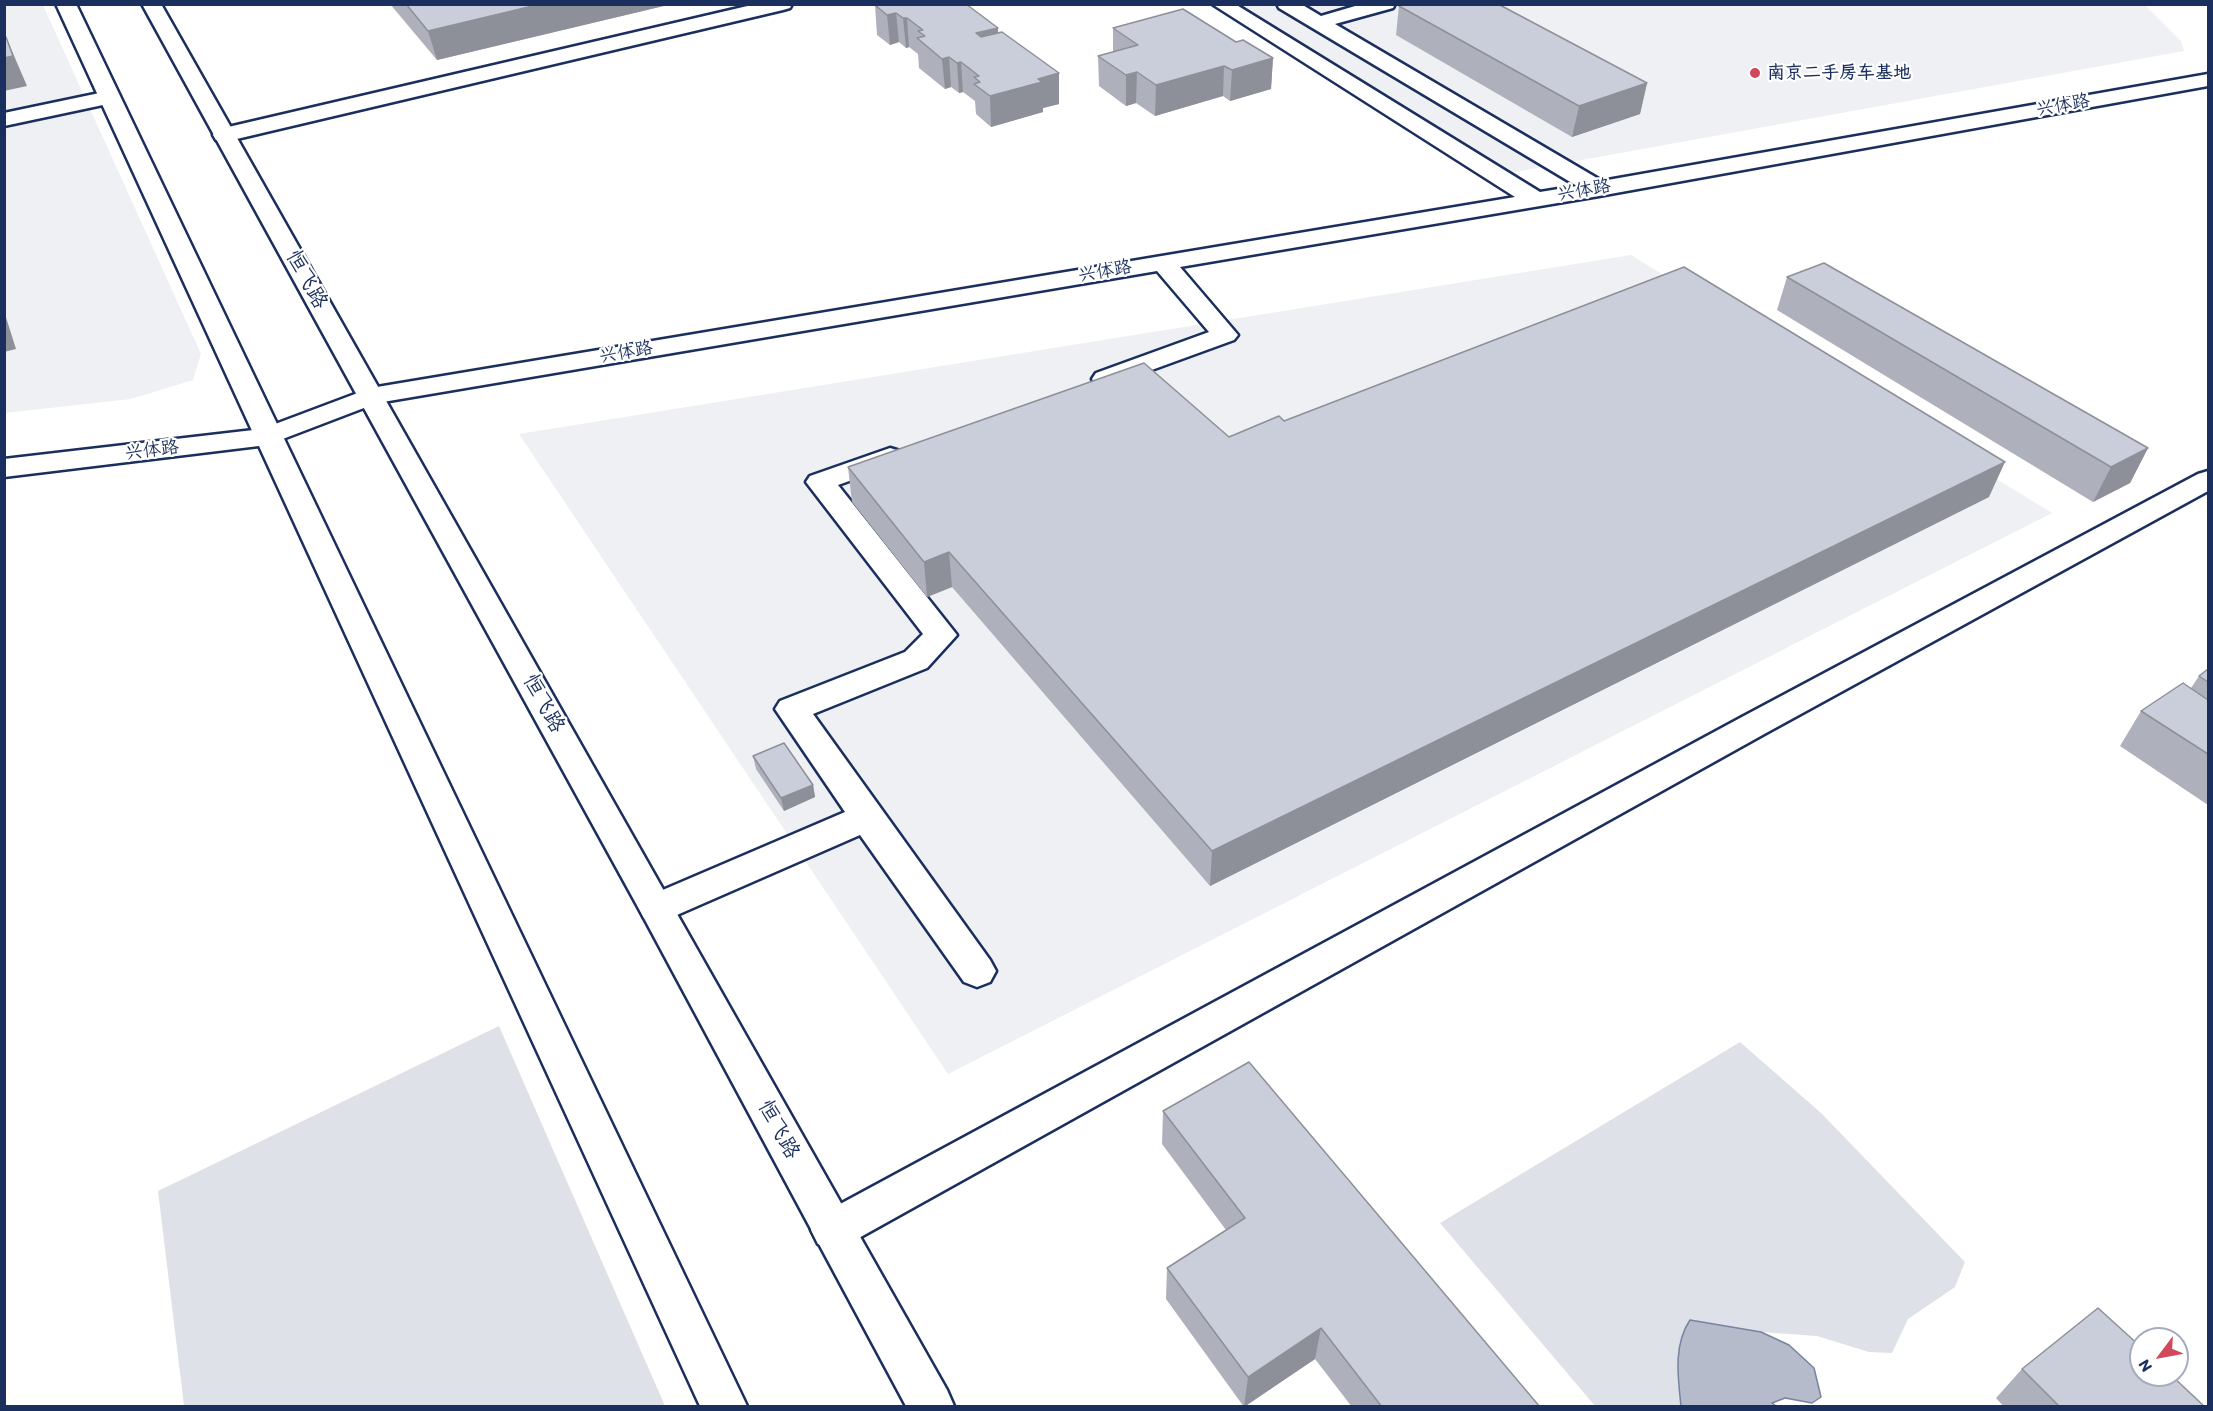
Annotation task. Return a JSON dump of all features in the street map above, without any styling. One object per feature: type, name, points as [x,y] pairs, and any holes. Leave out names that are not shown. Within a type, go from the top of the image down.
[{"type":"main road","points":[[66,4],[724,1407]]},
{"type":"main road","name":"恒飞路","points":[[151,4],[657,908],[931,1407]]},
{"type":"main road","points":[[224,135],[783,4]]},
{"type":"main road","points":[[1221,4],[1536,200]]},
{"type":"main road","points":[[1286,4],[1599,189]]},
{"type":"main road","points":[[1318,23],[1386,4]]},
{"type":"main road","name":"兴体路","points":[[4,468],[267,436],[371,396],[1536,200],[2208,80]]},
{"type":"main road","points":[[4,120],[109,97]]},
{"type":"main road","points":[[1079,388],[1225,335],[1163,262]]},
{"type":"main road","points":[[910,450],[819,482],[941,634],[916,660],[792,709],[977,970]]},
{"type":"main road","points":[[833,1230],[1754,725],[2208,480]]},
{"type":"main road","points":[[657,908],[867,817]]},
{"type":"shaded area","points":[[4,5],[43,5],[201,354],[193,380],[131,399],[5,413]]},
{"type":"shaded area","points":[[1242,5],[2145,5],[2181,41],[2184,51],[1510,173]]},
{"type":"shaded area","points":[[1631,255],[2052,513],[948,1074],[519,434]]},
{"type":"shaded area","points":[[499,1026],[665,1406],[184,1406],[158,1191]]},
{"type":"shaded area","points":[[1740,1042],[1821,1113],[1965,1262],[1955,1287],[1908,1319],[1892,1353],[1869,1352],[1817,1336],[1761,1332],[1691,1320],[1685,1330],[1679,1351],[1681,1406],[1595,1406],[1440,1223]]},
{"type":"water","points":[[1690,1320],[1761,1332],[1789,1345],[1814,1368],[1821,1397],[1812,1403],[1785,1398],[1772,1403],[1776,1406],[1681,1406],[1679,1351]]},
{"type":"building","points":[[406,4],[541,4],[428,31]]},
{"type":"building","points":[[966,4],[998,28],[976,33],[981,37],[1002,32],[1059,73],[1038,79],[1042,82],[990,96],[974,84],[980,82],[974,77],[979,76],[961,62],[957,63],[949,57],[942,59],[917,38],[925,36],[918,31],[923,30],[896,13],[887,15],[875,5]]},
{"type":"building","points":[[1403,4],[1498,4],[1647,83],[1579,106],[1399,6]]},
{"type":"building","points":[[1183,9],[1236,42],[1243,40],[1273,58],[1232,70],[1224,66],[1156,85],[1137,72],[1126,75],[1098,56],[1138,45],[1113,28]]},
{"type":"building","points":[[4,37],[6,37],[13,56],[4,58]]},
{"type":"building","points":[[1824,263],[2148,448],[2111,467],[1787,277]]},
{"type":"building","points":[[1684,267],[2005,462],[1212,851],[949,552],[924,562],[848,467],[1144,363],[1229,437],[1279,416],[1284,421]]},
{"type":"building","points":[[2208,669],[2208,682],[2199,676]]},
{"type":"building","points":[[2183,683],[2208,700],[2208,754],[2141,711]]},
{"type":"building","points":[[784,743],[813,785],[781,798],[753,756]]},
{"type":"building","points":[[1249,1062],[1540,1407],[1382,1407],[1321,1328],[1248,1377],[1167,1268],[1245,1218],[1163,1111]]},
{"type":"building","points":[[2098,1308],[2129,1336],[2129,1387],[2184,1387],[2205,1407],[2060,1407],[2022,1369]]},
{"type":"place","name":"南京二手房车基地","points":[[1755,73]]}]
